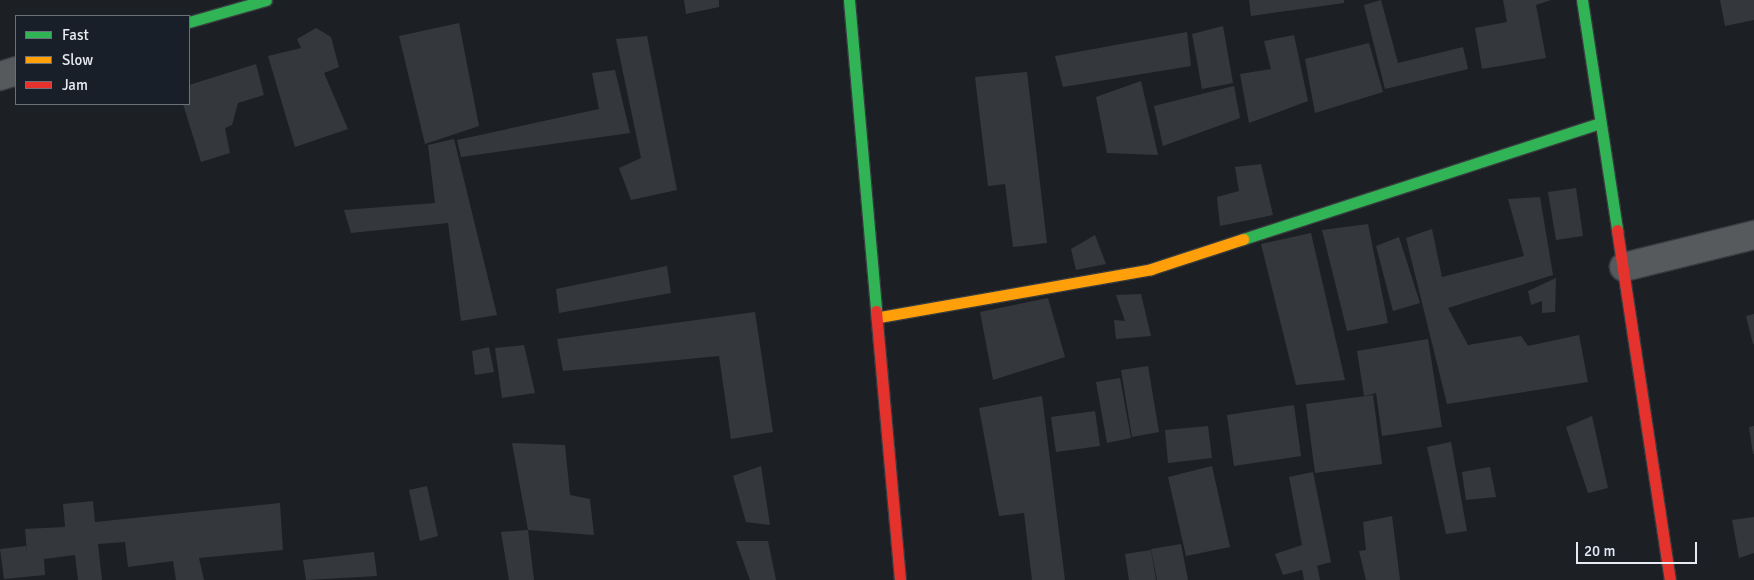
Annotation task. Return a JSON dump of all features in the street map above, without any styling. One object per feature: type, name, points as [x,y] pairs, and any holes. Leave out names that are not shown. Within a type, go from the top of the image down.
[{"type":"street","points":[[190,22],[266,0]]},
{"type":"street","points":[[849,0],[880,317],[900,580]]},
{"type":"street","points":[[1582,0],[1599,123],[1624,267],[1670,580]]},
{"type":"street","points":[[0,76],[15,71]]},
{"type":"street","points":[[880,317],[1151,268],[1599,123]]},
{"type":"street","points":[[1624,267],[1754,235]]},
{"type":"building","points":[[684,0],[719,0],[719,7],[686,14]]},
{"type":"building","points":[[1249,0],[1344,0],[1344,3],[1251,16]]},
{"type":"building","points":[[1381,0],[1398,63],[1463,47],[1468,69],[1385,89],[1364,5]]},
{"type":"building","points":[[1503,0],[1551,0],[1536,5],[1546,58],[1482,69],[1475,28],[1507,22]]},
{"type":"building","points":[[1720,0],[1754,0],[1754,20],[1725,26]]},
{"type":"building","points":[[459,23],[479,126],[425,144],[399,36]]},
{"type":"building","points":[[1223,26],[1233,83],[1202,89],[1192,34]]},
{"type":"building","points":[[316,28],[331,37],[339,67],[324,73],[348,129],[295,147],[268,56],[301,48],[297,39]]},
{"type":"building","points":[[1187,32],[1191,66],[1063,87],[1055,56]]},
{"type":"building","points":[[1294,35],[1308,101],[1249,123],[1240,74],[1271,69],[1264,41]]},
{"type":"building","points":[[647,36],[677,190],[631,200],[619,168],[641,158],[616,39]]},
{"type":"building","points":[[1369,43],[1383,92],[1315,113],[1305,59]]},
{"type":"building","points":[[256,64],[264,95],[238,103],[232,125],[225,128],[230,153],[201,162],[183,105],[190,105],[190,85]]},
{"type":"building","points":[[615,70],[630,133],[461,157],[457,140],[599,109],[592,73]]},
{"type":"building","points":[[1027,72],[1047,243],[1013,247],[1005,184],[988,186],[975,77]]},
{"type":"building","points":[[1141,81],[1158,155],[1107,153],[1096,97]]},
{"type":"building","points":[[1234,86],[1240,118],[1163,146],[1154,106]]},
{"type":"building","points":[[454,139],[497,315],[461,321],[448,223],[351,233],[344,210],[435,203],[428,145]]},
{"type":"building","points":[[1261,164],[1273,215],[1220,226],[1217,197],[1239,191],[1235,167]]},
{"type":"building","points":[[1576,188],[1583,236],[1556,240],[1548,192]]},
{"type":"building","points":[[1540,197],[1553,275],[1448,308],[1468,345],[1521,336],[1528,346],[1579,335],[1588,382],[1447,404],[1406,238],[1432,229],[1442,277],[1524,256],[1508,199]]},
{"type":"building","points":[[1368,224],[1388,323],[1347,331],[1322,230]]},
{"type":"building","points":[[1311,233],[1345,380],[1296,385],[1261,244]]},
{"type":"building","points":[[1095,235],[1106,264],[1076,270],[1071,249]]},
{"type":"building","points":[[1399,237],[1420,303],[1393,311],[1376,246]]},
{"type":"building","points":[[667,266],[671,293],[559,313],[556,289]]},
{"type":"building","points":[[1556,278],[1555,312],[1542,313],[1542,301],[1531,305],[1528,291]]},
{"type":"building","points":[[1141,294],[1151,336],[1116,339],[1114,320],[1125,321],[1116,295]]},
{"type":"building","points":[[1048,298],[1065,357],[993,380],[980,312]]},
{"type":"building","points":[[755,312],[773,432],[731,439],[719,356],[563,371],[557,339]]},
{"type":"building","points":[[1754,314],[1754,344],[1753,344],[1746,316]]},
{"type":"building","points":[[1428,339],[1442,427],[1382,436],[1376,393],[1364,396],[1357,351]]},
{"type":"building","points":[[524,345],[535,393],[502,398],[495,348]]},
{"type":"building","points":[[489,347],[494,372],[475,375],[472,351]]},
{"type":"building","points":[[1148,366],[1159,432],[1132,437],[1121,370]]},
{"type":"building","points":[[1120,378],[1131,438],[1107,443],[1096,382]]},
{"type":"building","points":[[1373,395],[1382,464],[1315,473],[1306,404]]},
{"type":"building","points":[[1042,396],[1065,580],[1032,580],[1024,513],[999,516],[979,408]]},
{"type":"building","points":[[1294,405],[1301,456],[1234,466],[1227,415]]},
{"type":"building","points":[[1095,411],[1100,446],[1056,452],[1051,417]]},
{"type":"building","points":[[1592,416],[1608,488],[1588,493],[1566,427]]},
{"type":"building","points":[[1208,426],[1212,458],[1168,463],[1165,430]]},
{"type":"building","points":[[1754,426],[1754,454],[1753,454],[1749,427]]},
{"type":"building","points":[[1451,442],[1467,531],[1446,534],[1427,447]]},
{"type":"building","points":[[512,443],[565,445],[570,495],[590,499],[594,535],[528,530]]},
{"type":"building","points":[[761,466],[770,525],[746,522],[733,476]]},
{"type":"building","points":[[1212,466],[1230,547],[1186,556],[1168,477]]},
{"type":"building","points":[[1490,467],[1496,497],[1466,500],[1462,472]]},
{"type":"building","points":[[1313,472],[1331,562],[1283,575],[1275,554],[1302,545],[1289,477]]},
{"type":"building","points":[[427,486],[438,536],[420,541],[409,490]]},
{"type":"building","points":[[93,501],[95,522],[280,503],[283,550],[199,558],[204,580],[176,580],[173,561],[128,567],[125,542],[98,544],[102,580],[78,580],[75,555],[44,559],[45,575],[4,579],[0,549],[26,546],[27,553],[25,529],[65,527],[63,504]]},
{"type":"building","points":[[1392,516],[1400,580],[1366,580],[1359,551],[1366,550],[1363,522]]},
{"type":"building","points":[[1754,517],[1754,553],[1739,558],[1732,520]]},
{"type":"building","points":[[528,530],[534,580],[509,580],[501,532]]},
{"type":"building","points":[[736,541],[768,541],[776,580],[750,580]]},
{"type":"building","points":[[1181,544],[1188,580],[1157,580],[1151,549]]},
{"type":"building","points":[[1151,550],[1156,580],[1129,580],[1125,554]]},
{"type":"building","points":[[374,552],[377,576],[306,580],[303,560]]},
{"type":"building","points":[[1317,565],[1320,580],[1304,580],[1302,568]]},
{"type":"traffic: fast","points":[[190,22],[266,0]]},
{"type":"traffic: fast","points":[[849,0],[876,311]]},
{"type":"traffic: fast","points":[[1582,0],[1617,230]]},
{"type":"traffic: fast","points":[[1243,239],[1599,123]]},
{"type":"traffic: slow","points":[[880,317],[1151,269],[1243,239]]},
{"type":"traffic: jam","points":[[1617,230],[1670,580]]},
{"type":"traffic: jam","points":[[876,311],[900,580]]}]
